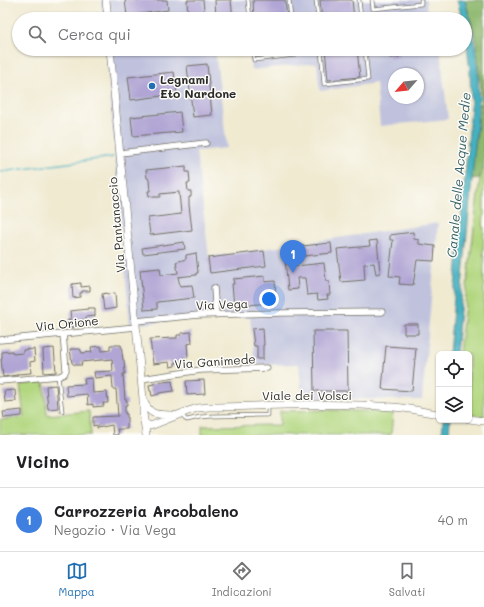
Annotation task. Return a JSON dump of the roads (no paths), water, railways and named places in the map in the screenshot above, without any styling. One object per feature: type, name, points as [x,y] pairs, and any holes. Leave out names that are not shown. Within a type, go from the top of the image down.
[{"type":"street","points":[[106,0],[107,12]]},
{"type":"street","name":"Via Pantanaccio","points":[[111,56],[143,399],[142,406],[148,422],[147,435]]},
{"type":"street","points":[[120,153],[206,143]]},
{"type":"street","points":[[214,288],[216,315]]},
{"type":"street","name":"Via Vega","points":[[136,324],[199,315],[281,312],[382,312]]},
{"type":"street","name":"Via Orione","points":[[0,340],[63,334],[136,324]]},
{"type":"street","points":[[0,381],[58,376],[64,374],[66,370],[63,334]]},
{"type":"street","name":"Via Ganimede","points":[[141,379],[201,370],[268,368]]},
{"type":"street","name":"Via Pantanaccio","points":[[143,399],[153,413]]},
{"type":"street","name":"Viale dei Volsci","points":[[153,413],[164,416],[209,407],[326,405],[404,408],[436,414]]},
{"type":"street","points":[[147,413],[153,413],[157,418],[148,422],[147,413]]},
{"type":"street","name":"Viale dei Volsci","points":[[148,422],[170,419],[179,414]]},
{"type":"street","points":[[472,419],[484,421]]},
{"type":"lane","points":[[248,0],[249,12]]},
{"type":"lane","points":[[289,0],[290,12]]},
{"type":"lane","points":[[316,0],[317,12]]},
{"type":"lane","points":[[359,0],[360,12]]},
{"type":"lane","points":[[372,0],[373,8],[421,4],[420,0]]},
{"type":"lane","points":[[254,56],[254,60],[287,56]]},
{"type":"lane","points":[[322,56],[324,84],[368,79],[366,56]]},
{"type":"lane","points":[[58,376],[62,412]]},
{"type":"water","points":[[457,0],[465,0],[468,12],[460,12]]},
{"type":"water","points":[[472,30],[478,67],[479,100],[456,351],[449,351],[471,108],[468,56],[472,56]]},
{"type":"water","points":[[443,423],[450,423],[449,435],[442,435]]},
{"type":"waterway","name":"Canale delle Acque Medie","points":[[478,97],[484,97]]},
{"type":"waterway","points":[[0,172],[113,157]]},
{"type":"place","name":"Legnami Eto Nardone","points":[[152,86]]},
{"type":"place","name":"Carrozzeria Arcobaleno","points":[[293,273]]}]
